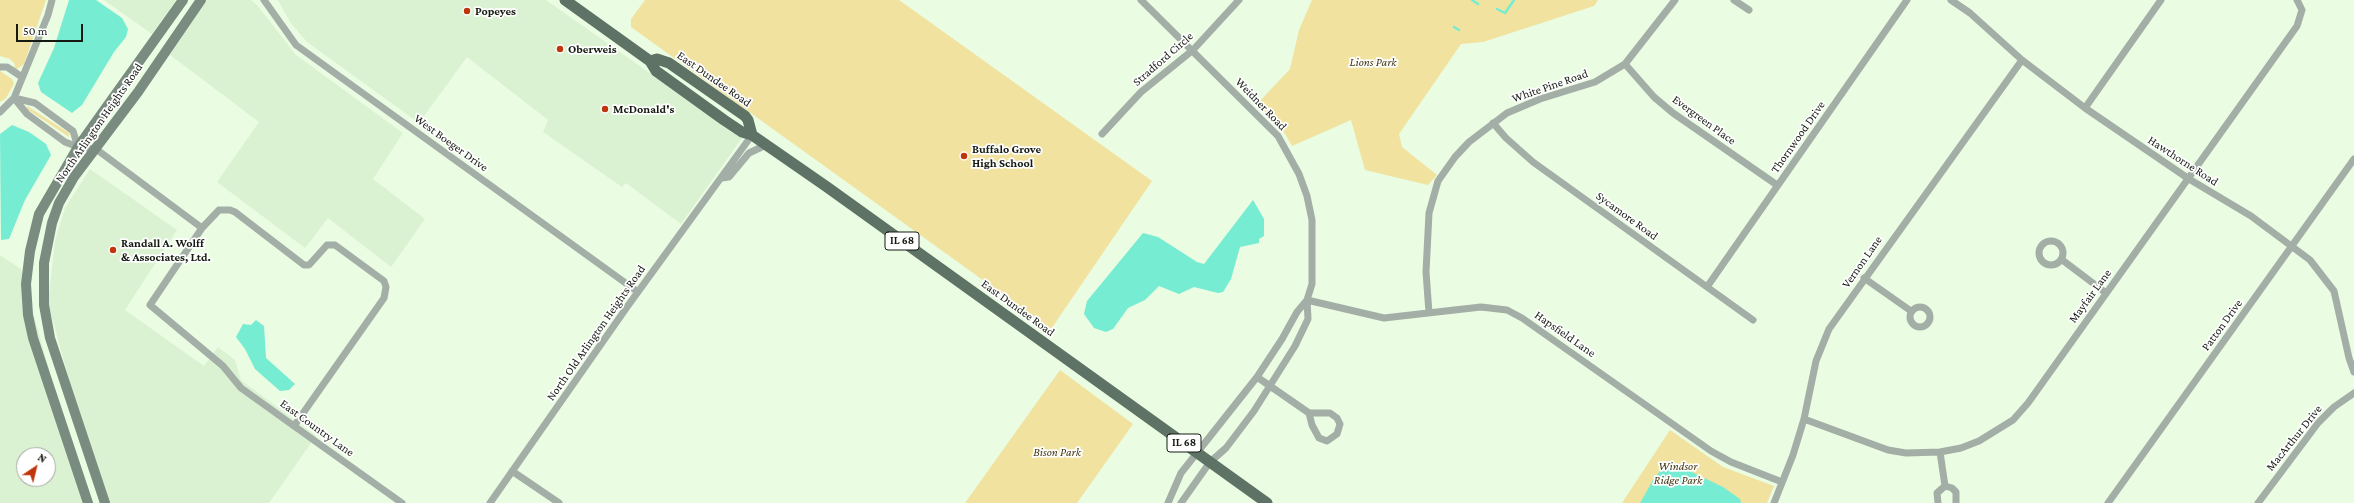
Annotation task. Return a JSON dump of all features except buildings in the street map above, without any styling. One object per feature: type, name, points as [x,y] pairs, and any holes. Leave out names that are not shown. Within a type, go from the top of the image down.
[{"type":"main road","name":"North Arlington Heights Road","points":[[88,503],[38,356],[28,315],[26,284],[30,251],[39,214],[78,147],[183,0]]},
{"type":"main road","name":"North Arlington Heights Road","points":[[105,503],[50,338],[44,305],[44,264],[52,223],[60,203],[74,177],[96,149],[201,0]]},
{"type":"main road","name":"East Dundee Road","points":[[565,0],[650,61],[656,71],[687,94],[736,129],[752,135],[1267,503]]},
{"type":"main road","name":"East Dundee Road","points":[[650,61],[657,59],[668,62],[745,116],[748,120],[752,135]]},
{"type":"street","points":[[0,112],[14,98],[48,16],[52,0]]},
{"type":"street","name":"West Boeger Drive","points":[[264,0],[296,45],[638,292]]},
{"type":"street","name":"Weidner Road","points":[[1141,0],[1278,136],[1299,174],[1307,196],[1313,241],[1312,284],[1307,300],[1308,319],[1295,346],[1270,387],[1226,448],[1210,462],[1181,503]]},
{"type":"street","name":"Stradford Circle","points":[[1102,134],[1141,92],[1193,50],[1239,0]]},
{"type":"street","name":"White Pine Road","points":[[1429,313],[1426,272],[1429,213],[1438,181],[1455,157],[1493,123],[1522,106],[1595,82],[1625,64],[1674,0]]},
{"type":"street","points":[[1734,0],[1749,10]]},
{"type":"street","name":"Thornwood Drive","points":[[1707,287],[1907,0]]},
{"type":"street","name":"Hawthorne Road","points":[[1951,0],[1970,13],[2022,60],[2085,108],[2189,179],[2236,207],[2293,245],[2310,260],[2334,291],[2349,358],[2354,372]]},
{"type":"street","name":"Mayfair Lane","points":[[1804,419],[1888,450],[1906,453],[1940,452],[1979,441],[2013,420],[2189,179],[2297,26],[2302,10],[2297,0]]},
{"type":"street","points":[[2085,108],[2159,1]]},
{"type":"street","name":"Vernon Lane","points":[[1774,503],[1804,419],[1816,361],[1829,329],[1864,278],[2022,60]]},
{"type":"street","name":"Evergreen Place","points":[[1625,64],[1654,97],[1673,113],[1777,185]]},
{"type":"street","points":[[0,66],[7,67],[22,77]]},
{"type":"street","points":[[14,98],[27,114],[65,142],[78,147],[96,149],[202,228],[214,212],[224,209],[230,210],[304,265],[309,265],[327,245],[335,245],[384,281],[386,287],[384,298],[294,426]]},
{"type":"street","points":[[14,98],[35,103],[73,131],[78,147]]},
{"type":"street","name":"Sycamore Road","points":[[1493,123],[1506,138],[1533,162],[1753,320]]},
{"type":"street","name":"North Old Arlington Heights Road","points":[[490,503],[638,292],[752,135]]},
{"type":"street","name":"North Old Arlington Heights Road","points":[[722,178],[729,177],[749,153],[766,145]]},
{"type":"street","name":"Patton Drive","points":[[2108,503],[2354,159]]},
{"type":"street","name":"East Country Lane","points":[[202,228],[150,305],[223,366],[241,388],[402,503]]},
{"type":"street","points":[[2061,259],[2106,293]]},
{"type":"street","points":[[1864,278],[1911,311]]},
{"type":"street","name":"Weidner Road","points":[[1168,503],[1181,473],[1196,452],[1257,377],[1282,339],[1297,312],[1307,300]]},
{"type":"street","name":"Hapsfield Lane","points":[[1307,300],[1384,318],[1494,307],[1507,310],[1522,318],[1711,451],[1731,462],[1782,482]]},
{"type":"street","points":[[1257,377],[1309,413],[1330,412],[1337,418],[1340,424],[1337,434],[1328,442],[1319,438],[1312,425],[1309,413]]},
{"type":"street","name":"MacArthur Drive","points":[[2258,503],[2318,423],[2334,407],[2354,393]]},
{"type":"street","points":[[1940,452],[1945,486]]},
{"type":"street","points":[[512,471],[559,503]]},
{"type":"street","points":[[1938,503],[1937,493],[1945,486]]},
{"type":"street","points":[[1945,486],[1952,488],[1956,492],[1956,503]]},
{"type":"shaded area","points":[[104,0],[176,0],[152,34]]},
{"type":"shaded area","points":[[207,0],[251,0],[257,5],[296,55],[403,133],[373,179],[425,219],[391,267],[328,218],[305,248],[217,182],[259,122],[170,55]]},
{"type":"shaded area","points":[[278,0],[546,0],[742,138],[681,224],[626,183],[622,187],[543,132],[548,120],[467,57],[419,123],[307,42],[290,22]]},
{"type":"shaded area","points":[[90,169],[177,230],[125,310],[204,366],[218,347],[235,360],[241,380],[316,436],[269,503],[107,503],[77,409],[48,303],[55,241],[65,208]]},
{"type":"shaded area","points":[[0,255],[21,269],[86,503],[0,503]]},
{"type":"green space","points":[[0,0],[46,0],[24,64],[17,69],[14,68],[15,64],[10,59],[0,56]]},
{"type":"green space","name":"Buffalo Grove High School","points":[[645,0],[899,0],[1152,181],[1051,329],[631,27],[631,19]]},
{"type":"green space","name":"Lions Park","points":[[1312,0],[1598,0],[1594,6],[1483,42],[1461,44],[1399,134],[1402,147],[1437,175],[1428,185],[1365,170],[1351,120],[1292,146],[1285,134],[1257,104],[1290,69],[1299,30]]},
{"type":"green space","points":[[0,71],[12,79],[14,84],[6,98],[0,102]]},
{"type":"green space","points":[[27,106],[69,133],[69,137],[27,109]]},
{"type":"green space","name":"Bison Park","points":[[1060,370],[1133,424],[1077,503],[965,503]]},
{"type":"green space","name":"Windsor Ridge Park","points":[[1670,430],[1723,467],[1774,486],[1767,503],[1622,503]]},
{"type":"water","points":[[69,0],[96,0],[122,18],[128,29],[126,37],[114,52],[82,105],[72,113],[41,92],[38,83],[54,48]]},
{"type":"water","points":[[12,125],[29,132],[46,144],[51,155],[25,200],[9,239],[1,240],[0,134]]},
{"type":"water","points":[[1253,200],[1264,219],[1264,236],[1259,239],[1259,243],[1240,247],[1231,279],[1223,292],[1218,293],[1194,287],[1179,294],[1159,286],[1145,300],[1128,308],[1113,329],[1106,332],[1094,328],[1084,314],[1087,301],[1143,233],[1158,237],[1197,262],[1204,264]]},
{"type":"water","points":[[256,320],[264,326],[266,358],[295,384],[289,390],[280,391],[255,369],[245,349],[236,337],[243,324],[251,325]]},
{"type":"water","points":[[1671,462],[1723,487],[1740,499],[1741,503],[1640,503],[1653,480],[1665,465]]},
{"type":"waterway","points":[[1472,0],[1478,4]]},
{"type":"waterway","points":[[1497,9],[1505,13],[1514,0]]},
{"type":"waterway","points":[[1454,27],[1459,30]]},
{"type":"place","name":"Popeyes","points":[[467,11]]},
{"type":"place","name":"Oberweis","points":[[560,49]]},
{"type":"place","name":"McDonald's","points":[[605,109]]},
{"type":"place","name":"Buffalo Grove High School","points":[[964,156]]},
{"type":"place","name":"Randall A. Wolff & Associates, Ltd.","points":[[113,250]]}]
